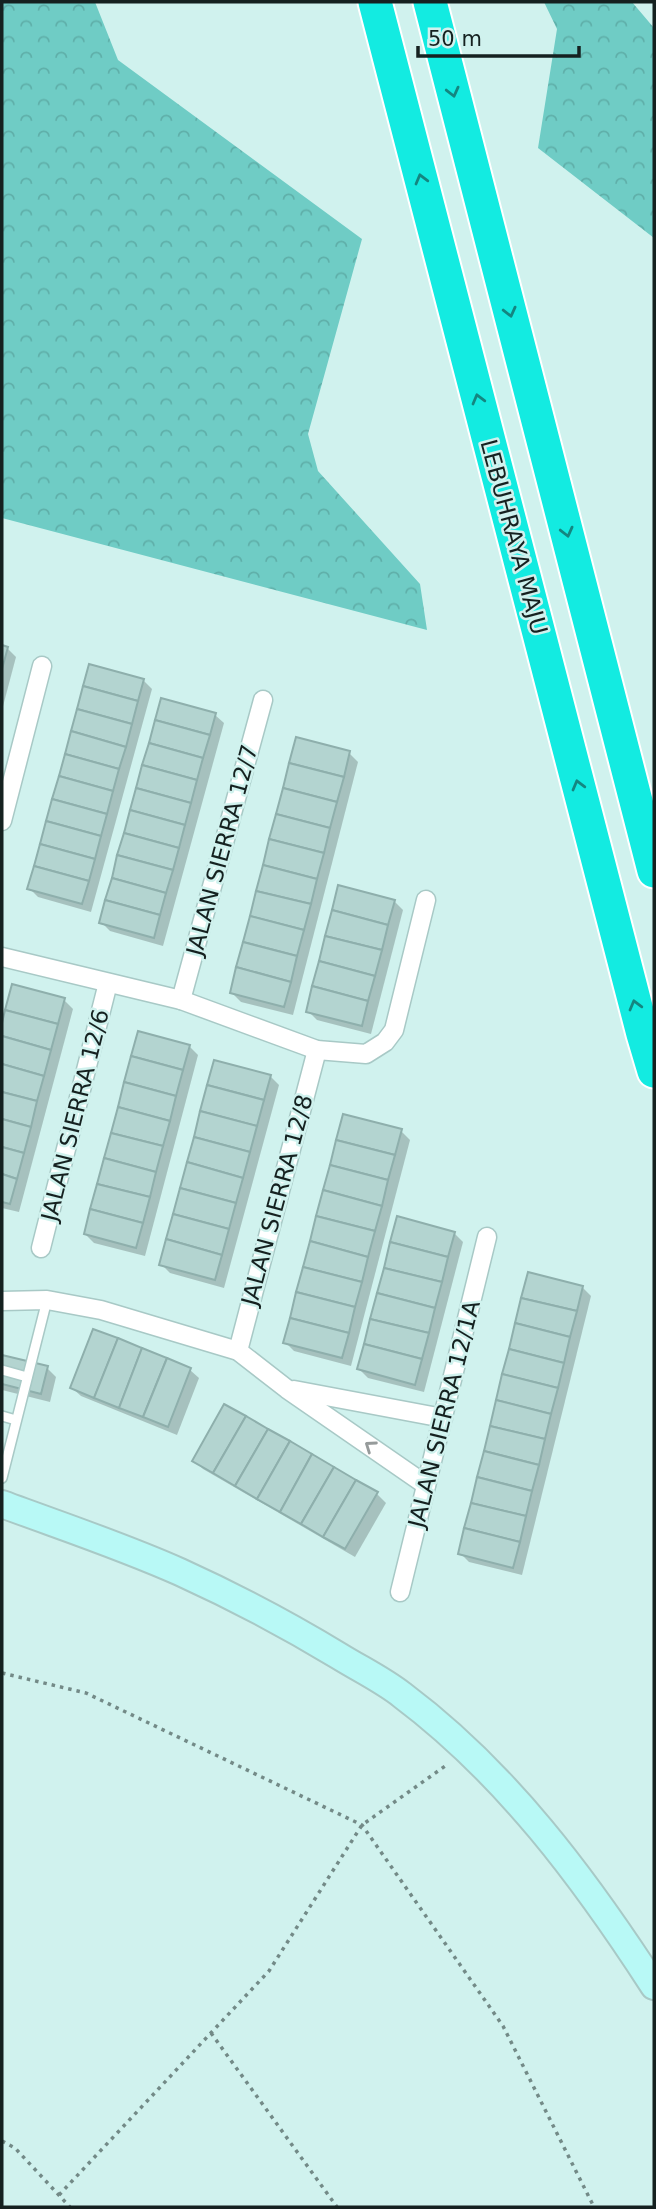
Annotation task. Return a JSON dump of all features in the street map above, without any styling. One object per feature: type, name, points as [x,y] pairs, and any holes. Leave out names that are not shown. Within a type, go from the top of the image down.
[{"type":"highway","name":"LEBUHRAYA MAJU","points":[[375,2],[654,1071]]},
{"type":"highway","points":[[430,2],[654,871]]},
{"type":"street","points":[[2,821],[42,666]]},
{"type":"street","name":"JALAN SIERRA 12/7","points":[[181,1000],[263,700]]},
{"type":"street","points":[[2,957],[181,1000],[317,1050],[366,1054],[385,1042],[394,1030],[426,900]]},
{"type":"street","name":"JALAN SIERRA 12/6","points":[[41,1248],[108,983]]},
{"type":"street","name":"JALAN SIERRA 12/8","points":[[238,1351],[317,1050]]},
{"type":"street","name":"JALAN SIERRA 12/1A","points":[[400,1592],[487,1237]]},
{"type":"street","points":[[2,1301],[47,1300],[101,1310],[238,1351],[287,1389],[426,1485]]},
{"type":"street","points":[[287,1389],[443,1418]]},
{"type":"street","points":[[2,1504],[106,1542],[180,1573],[291,1627],[400,1693],[467,1751],[542,1828],[608,1915],[654,1986]]},
{"type":"lane","points":[[2,1478],[47,1300]]},
{"type":"lane","points":[[2,1370],[27,1377]]},
{"type":"lane","points":[[2,1416],[16,1420]]},
{"type":"path","points":[[2,1673],[86,1693],[362,1825],[503,2026],[594,2207]]},
{"type":"path","points":[[59,2195],[270,1970],[362,1825],[467,1751]]},
{"type":"path","points":[[211,2033],[337,2207]]},
{"type":"path","points":[[2,2141],[15,2148],[70,2207]]},
{"type":"green space","points":[[2,2],[95,2],[118,60],[362,239],[308,434],[318,471],[420,584],[427,630],[2,518]]},
{"type":"green space","points":[[544,2],[632,2],[654,28],[654,238],[538,148],[557,29]]},
{"type":"building","points":[[2,645],[8,647],[2,669]]},
{"type":"building","points":[[89,664],[144,679],[138,701],[83,686]]},
{"type":"building","points":[[83,686],[138,701],[132,724],[77,709]]},
{"type":"building","points":[[161,698],[216,713],[210,735],[155,720]]},
{"type":"building","points":[[77,709],[132,724],[126,747],[71,731]]},
{"type":"building","points":[[155,720],[210,735],[203,758],[149,743]]},
{"type":"building","points":[[71,731],[126,747],[119,769],[65,754]]},
{"type":"building","points":[[296,737],[350,751],[344,777],[289,763]]},
{"type":"building","points":[[149,743],[203,758],[197,780],[142,765]]},
{"type":"building","points":[[65,754],[119,769],[113,791],[59,776]]},
{"type":"building","points":[[289,763],[344,777],[337,802],[283,788]]},
{"type":"building","points":[[142,765],[197,780],[191,803],[136,788]]},
{"type":"building","points":[[59,776],[113,791],[107,814],[52,799]]},
{"type":"building","points":[[136,788],[191,803],[185,825],[130,810]]},
{"type":"building","points":[[283,788],[337,802],[330,828],[276,814]]},
{"type":"building","points":[[52,799],[107,814],[101,836],[46,821]]},
{"type":"building","points":[[130,810],[185,825],[179,848],[124,833]]},
{"type":"building","points":[[276,814],[330,828],[324,853],[269,839]]},
{"type":"building","points":[[46,821],[101,836],[95,859],[40,844]]},
{"type":"building","points":[[124,833],[179,848],[173,870],[117,855]]},
{"type":"building","points":[[269,839],[324,853],[317,879],[263,865]]},
{"type":"building","points":[[40,844],[95,859],[89,881],[34,866]]},
{"type":"building","points":[[117,855],[173,870],[166,893],[112,878]]},
{"type":"building","points":[[263,865],[317,879],[311,904],[256,891]]},
{"type":"building","points":[[34,866],[89,881],[82,904],[27,889]]},
{"type":"building","points":[[112,878],[166,893],[160,915],[105,900]]},
{"type":"building","points":[[338,885],[395,900],[388,925],[332,910]]},
{"type":"building","points":[[256,891],[311,904],[304,930],[250,916]]},
{"type":"building","points":[[105,900],[160,915],[154,938],[99,923]]},
{"type":"building","points":[[332,910],[388,925],[382,950],[325,936]]},
{"type":"building","points":[[250,916],[304,930],[297,956],[243,942]]},
{"type":"building","points":[[325,936],[382,950],[375,976],[319,961]]},
{"type":"building","points":[[243,942],[297,956],[291,982],[236,967]]},
{"type":"building","points":[[319,961],[375,976],[368,1001],[312,986]]},
{"type":"building","points":[[236,967],[291,982],[284,1007],[230,993]]},
{"type":"building","points":[[12,984],[65,998],[58,1024],[5,1010]]},
{"type":"building","points":[[312,986],[368,1001],[362,1026],[306,1012]]},
{"type":"building","points":[[5,1010],[58,1024],[51,1050],[2,1036]]},
{"type":"building","points":[[138,1031],[190,1045],[183,1070],[131,1056]]},
{"type":"building","points":[[2,1036],[51,1050],[44,1076],[2,1064]]},
{"type":"building","points":[[131,1056],[183,1070],[176,1096],[124,1082]]},
{"type":"building","points":[[214,1060],[271,1075],[264,1100],[207,1085]]},
{"type":"building","points":[[2,1064],[44,1076],[37,1101],[2,1092]]},
{"type":"building","points":[[124,1082],[176,1096],[170,1121],[118,1107]]},
{"type":"building","points":[[207,1085],[264,1100],[257,1126],[200,1111]]},
{"type":"building","points":[[2,1092],[37,1101],[31,1127],[2,1119]]},
{"type":"building","points":[[118,1107],[170,1121],[163,1146],[111,1133]]},
{"type":"building","points":[[200,1111],[257,1126],[250,1152],[194,1137]]},
{"type":"building","points":[[343,1114],[402,1129],[395,1155],[336,1140]]},
{"type":"building","points":[[2,1119],[31,1127],[24,1153],[2,1147]]},
{"type":"building","points":[[111,1133],[163,1146],[156,1172],[104,1158]]},
{"type":"building","points":[[194,1137],[250,1152],[243,1178],[187,1162]]},
{"type":"building","points":[[336,1140],[395,1155],[388,1180],[330,1165]]},
{"type":"building","points":[[2,1147],[24,1153],[17,1179],[2,1174]]},
{"type":"building","points":[[104,1158],[156,1172],[150,1197],[97,1184]]},
{"type":"building","points":[[187,1162],[243,1178],[236,1203],[180,1188]]},
{"type":"building","points":[[330,1165],[388,1180],[382,1206],[323,1190]]},
{"type":"building","points":[[2,1174],[17,1179],[10,1204],[2,1202]]},
{"type":"building","points":[[97,1184],[150,1197],[143,1223],[90,1209]]},
{"type":"building","points":[[180,1188],[236,1203],[229,1229],[173,1214]]},
{"type":"building","points":[[323,1190],[382,1206],[375,1231],[316,1216]]},
{"type":"building","points":[[90,1209],[143,1223],[136,1248],[84,1234]]},
{"type":"building","points":[[173,1214],[229,1229],[222,1255],[166,1239]]},
{"type":"building","points":[[316,1216],[375,1231],[368,1257],[310,1241]]},
{"type":"building","points":[[397,1216],[455,1232],[448,1257],[390,1242]]},
{"type":"building","points":[[166,1239],[222,1255],[215,1280],[159,1265]]},
{"type":"building","points":[[310,1241],[368,1257],[362,1282],[303,1267]]},
{"type":"building","points":[[390,1242],[448,1257],[442,1282],[384,1268]]},
{"type":"building","points":[[303,1267],[362,1282],[355,1307],[296,1292]]},
{"type":"building","points":[[384,1268],[442,1282],[435,1308],[377,1293]]},
{"type":"building","points":[[528,1272],[583,1286],[577,1311],[521,1298]]},
{"type":"building","points":[[296,1292],[355,1307],[349,1333],[290,1318]]},
{"type":"building","points":[[377,1293],[435,1308],[429,1333],[370,1319]]},
{"type":"building","points":[[521,1298],[577,1311],[570,1337],[515,1323]]},
{"type":"building","points":[[290,1318],[349,1333],[342,1358],[283,1343]]},
{"type":"building","points":[[370,1319],[429,1333],[422,1359],[364,1344]]},
{"type":"building","points":[[515,1323],[570,1337],[564,1363],[509,1349]]},
{"type":"building","points":[[93,1329],[118,1338],[94,1398],[70,1388]]},
{"type":"building","points":[[118,1338],[142,1348],[119,1408],[94,1398]]},
{"type":"building","points":[[364,1344],[422,1359],[415,1385],[357,1369]]},
{"type":"building","points":[[142,1348],[167,1358],[143,1417],[119,1408]]},
{"type":"building","points":[[509,1349],[564,1363],[558,1388],[502,1374]]},
{"type":"building","points":[[2,1355],[48,1366],[41,1394],[2,1384]]},
{"type":"building","points":[[167,1358],[191,1368],[168,1427],[143,1417]]},
{"type":"building","points":[[502,1374],[558,1388],[551,1414],[496,1400]]},
{"type":"building","points":[[496,1400],[551,1414],[545,1439],[490,1426]]},
{"type":"building","points":[[224,1404],[246,1416],[213,1473],[192,1461]]},
{"type":"building","points":[[246,1416],[268,1429],[235,1486],[213,1473]]},
{"type":"building","points":[[490,1426],[545,1439],[539,1465],[484,1451]]},
{"type":"building","points":[[268,1429],[290,1441],[257,1499],[235,1486]]},
{"type":"building","points":[[290,1441],[312,1454],[280,1512],[257,1499]]},
{"type":"building","points":[[484,1451],[539,1465],[532,1491],[477,1477]]},
{"type":"building","points":[[312,1454],[334,1467],[301,1524],[280,1512]]},
{"type":"building","points":[[334,1467],[356,1480],[323,1537],[301,1524]]},
{"type":"building","points":[[477,1477],[532,1491],[526,1516],[471,1503]]},
{"type":"building","points":[[356,1480],[378,1492],[345,1549],[323,1537]]},
{"type":"building","points":[[471,1503],[526,1516],[520,1542],[464,1528]]},
{"type":"building","points":[[464,1528],[520,1542],[513,1568],[458,1554]]}]
